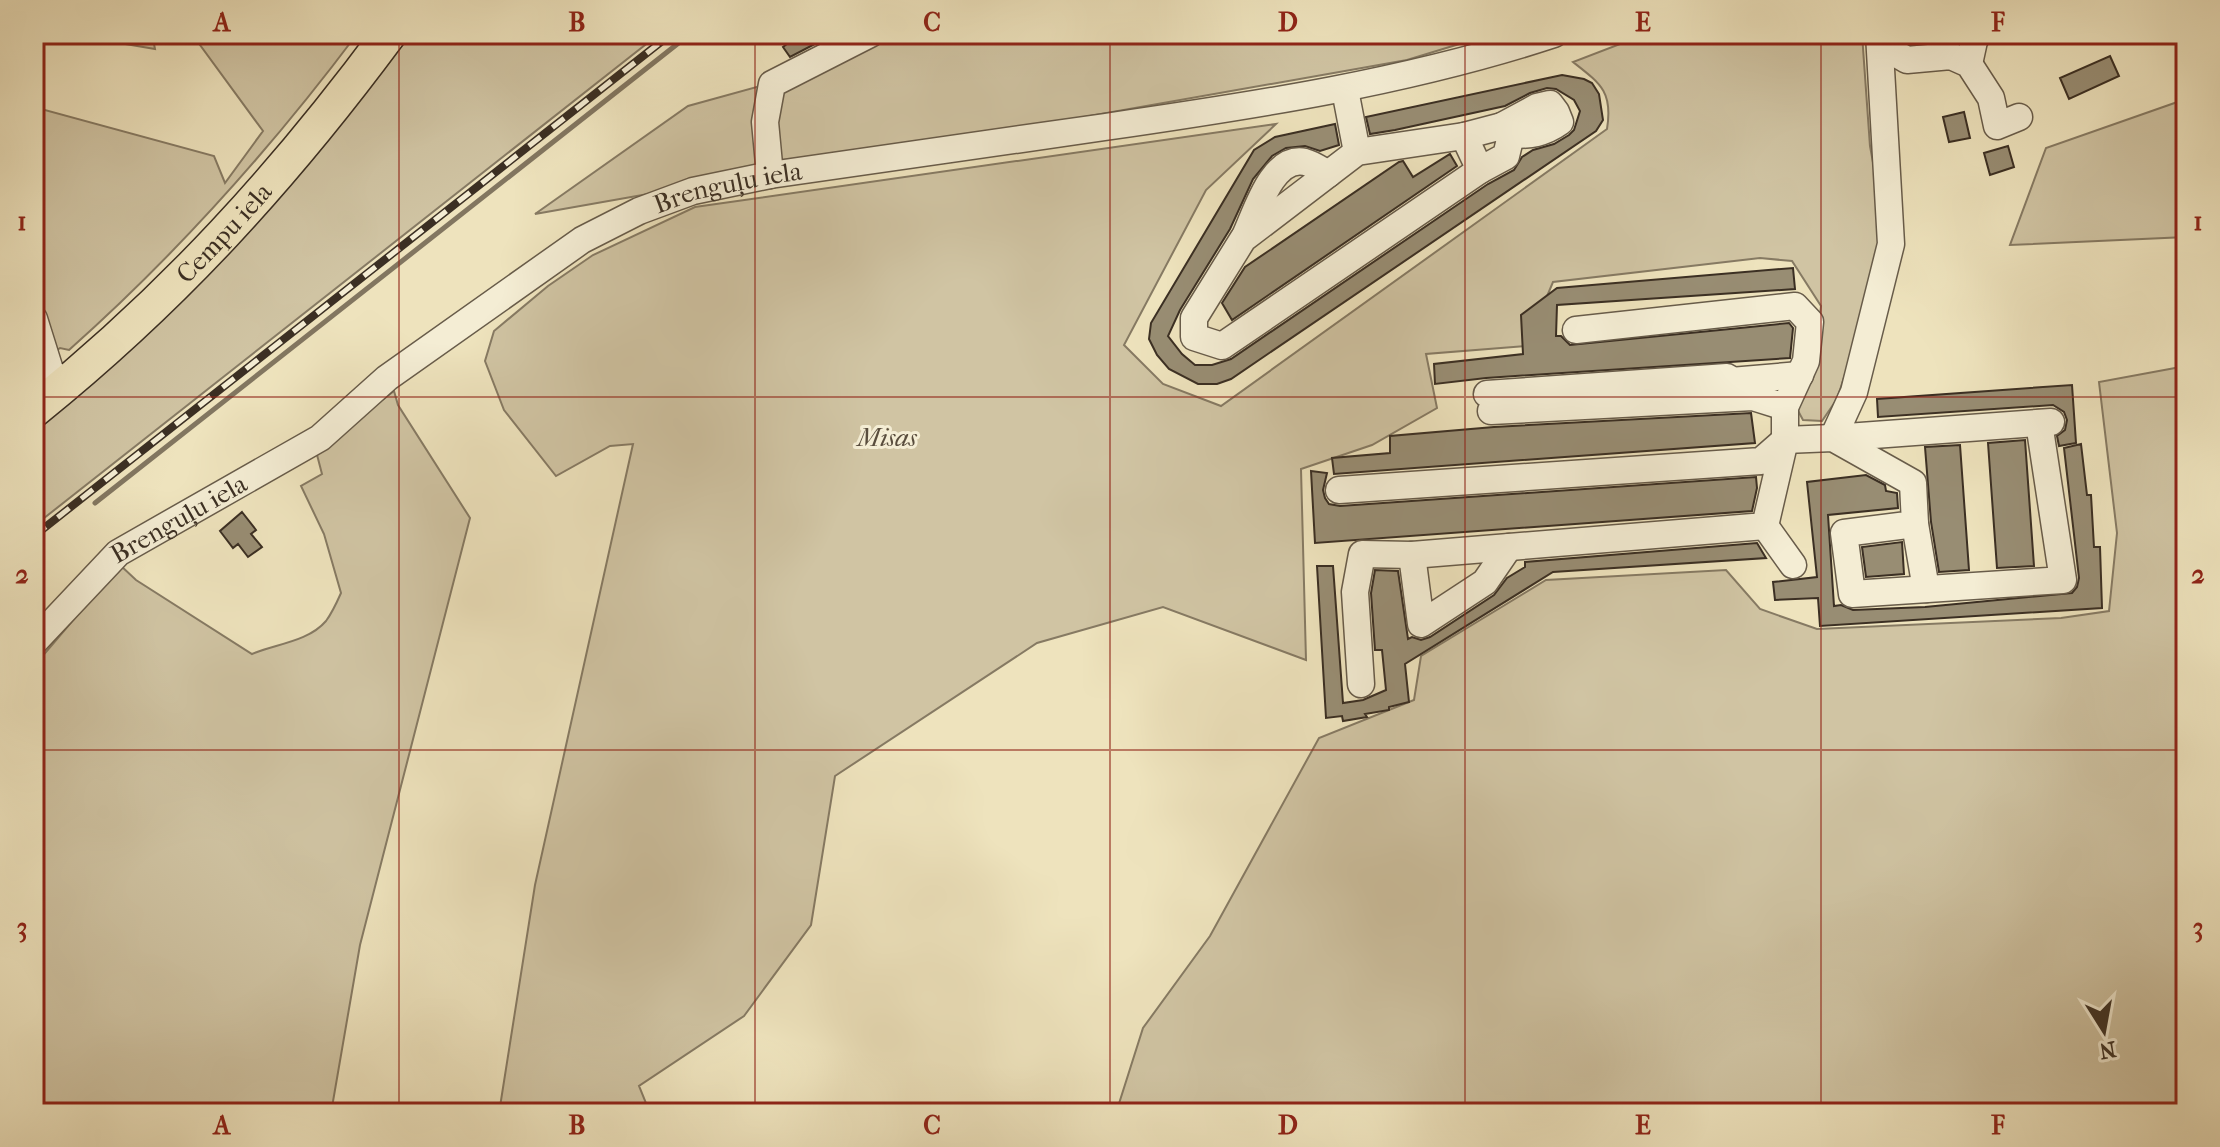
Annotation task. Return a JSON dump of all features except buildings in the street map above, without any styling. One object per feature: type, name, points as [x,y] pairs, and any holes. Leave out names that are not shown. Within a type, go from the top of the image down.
[{"type":"main road","name":"Cempu iela","points":[[34,410],[116,342],[233,227],[298,152],[389,34]]},
{"type":"street","points":[[770,175],[765,122],[772,84],[870,34]]},
{"type":"street","name":"Brenguļu iela","points":[[34,642],[118,553],[320,438],[387,378],[582,240],[639,211],[693,191],[770,175],[1345,90],[1554,34]]},
{"type":"street","points":[[1969,64],[1978,34]]},
{"type":"street","points":[[1880,40],[1907,60],[1951,56],[1969,64],[1991,98],[1997,126],[2019,117]]},
{"type":"street","points":[[1833,438],[1854,392],[1891,244],[1880,40]]},
{"type":"street","points":[[1345,90],[1357,152]]},
{"type":"street","points":[[1507,130],[1506,156],[1480,170],[1222,346],[1194,337],[1194,318],[1243,239],[1357,152],[1464,136],[1507,130]]},
{"type":"street","points":[[1464,136],[1480,170]]},
{"type":"street","points":[[1576,330],[1795,306],[1810,322],[1806,361],[1785,407],[1785,440],[1765,526],[1793,565]]},
{"type":"street","points":[[34,319],[50,370],[63,387]]},
{"type":"street","points":[[1731,381],[1800,375]]},
{"type":"street","points":[[1753,397],[1727,377],[1489,403],[1753,397],[1785,407]]},
{"type":"street","points":[[1339,490],[1761,461],[1785,440],[2045,423],[2063,580],[1852,594],[1844,533],[1915,524]]},
{"type":"street","points":[[1833,438],[1913,483],[1915,524],[1926,589]]},
{"type":"street","points":[[1361,684],[1355,592],[1362,554],[1412,555],[1765,526]]},
{"type":"street","points":[[1412,555],[1421,624],[1485,582],[1509,547]]},
{"type":"green space","points":[[66,34],[152,34],[155,49]]},
{"type":"green space","points":[[192,34],[357,34],[291,119],[185,238],[69,350],[60,348],[35,367],[37,377],[34,379],[34,107],[214,156],[225,183],[263,131]]},
{"type":"green space","points":[[403,34],[659,34],[34,526],[34,430],[59,411]]},
{"type":"green space","points":[[893,34],[1492,34],[1407,60],[535,214],[688,106],[800,75]]},
{"type":"green space","name":"Misas","points":[[1646,34],[1862,34],[1870,146],[1885,227],[1863,319],[1837,399],[1822,421],[1803,420],[1796,407],[1814,372],[1821,306],[1792,261],[1760,258],[1553,282],[1526,346],[1426,354],[1437,408],[1372,445],[1301,469],[1306,660],[1163,607],[1037,643],[835,776],[811,925],[744,1016],[639,1086],[650,1113],[499,1113],[535,885],[633,444],[610,446],[556,476],[504,410],[485,361],[494,331],[548,286],[593,255],[695,207],[1276,124],[1206,190],[1124,345],[1163,384],[1221,406],[1607,129],[1608,106],[1603,90],[1573,62]]},
{"type":"green space","points":[[2186,99],[2186,237],[2010,245],[2046,148]]},
{"type":"green space","points":[[2186,366],[2186,1113],[1116,1113],[1143,1028],[1210,936],[1319,738],[1414,700],[1421,656],[1546,580],[1726,570],[1760,609],[1817,629],[2061,618],[2109,611],[2117,533],[2099,382]]},
{"type":"green space","points":[[394,391],[398,405],[470,518],[360,945],[331,1113],[34,1113],[34,666],[120,565],[136,580],[252,654],[301,638],[319,628],[341,593],[324,534],[301,486],[322,474],[316,451]]},
{"type":"waterway","points":[[95,503],[690,34]]},
{"type":"railway","points":[[34,536],[671,34]]}]
